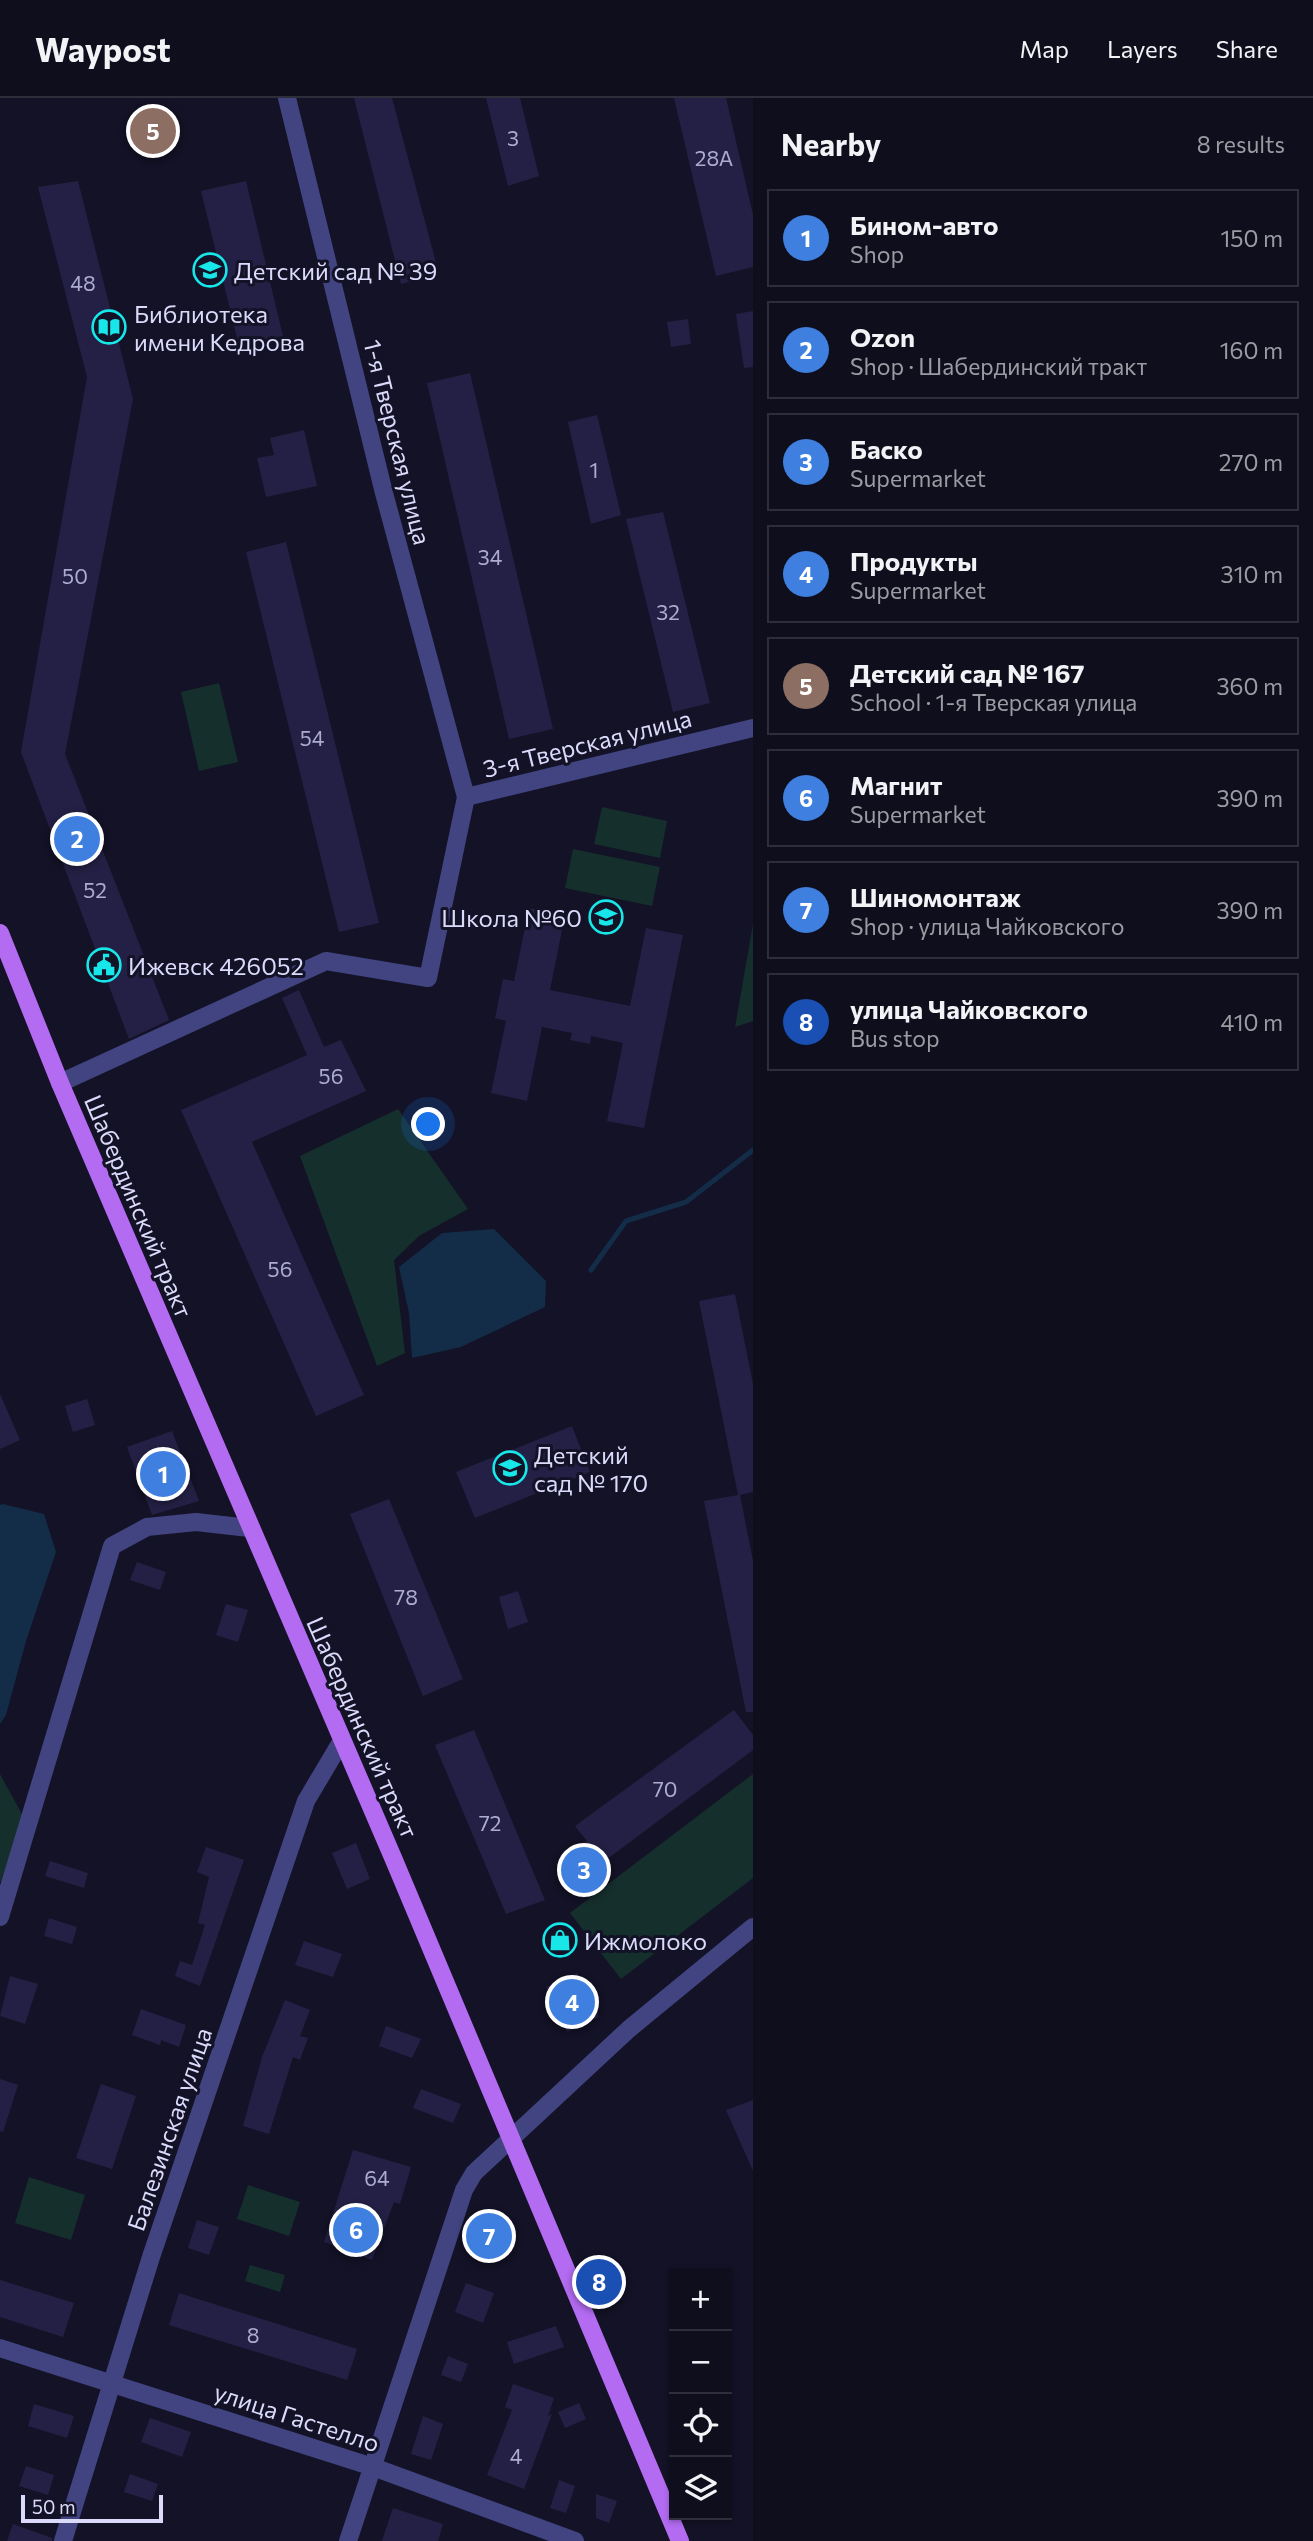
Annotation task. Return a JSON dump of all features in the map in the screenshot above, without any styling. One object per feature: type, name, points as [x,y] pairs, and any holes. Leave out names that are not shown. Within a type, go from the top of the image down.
[{"type":"main road","name":"Шабердинский тракт","points":[[0,933],[60,1083],[249,1528],[394,1860],[680,2541]]},
{"type":"street","name":"1-я Тверская улица","points":[[287,98],[384,493],[466,797]]},
{"type":"street","name":"3-я Тверская улица","points":[[60,1083],[326,961],[428,978],[466,797],[753,728]]},
{"type":"street","points":[[0,1917],[112,1546],[147,1527],[196,1522],[249,1528]]},
{"type":"street","name":"Балезинская улица","points":[[63,2541],[151,2257],[306,1801],[341,1742]]},
{"type":"street","points":[[348,2541],[464,2190],[474,2174],[629,2029],[753,1927]]},
{"type":"street","name":"улица Гастелло","points":[[0,2348],[373,2467],[575,2541]]},
{"type":"green space","points":[[219,683],[238,762],[199,771],[181,692]]},
{"type":"green space","points":[[602,807],[667,821],[660,858],[594,844]]},
{"type":"green space","points":[[573,849],[660,867],[652,906],[565,888]]},
{"type":"green space","points":[[753,924],[753,1021],[735,1027]]},
{"type":"green space","points":[[398,1109],[468,1209],[419,1236],[394,1260],[405,1353],[377,1366],[300,1156]]},
{"type":"green space","points":[[0,1774],[24,1818],[1,1881],[0,1881]]},
{"type":"green space","points":[[753,1774],[753,1878],[621,1979],[570,1913]]},
{"type":"green space","points":[[29,2177],[85,2195],[71,2240],[15,2223]]},
{"type":"green space","points":[[248,2185],[300,2202],[289,2236],[237,2219]]},
{"type":"green space","points":[[250,2265],[285,2275],[280,2292],[245,2281]]},
{"type":"water","points":[[494,1229],[546,1281],[545,1307],[461,1347],[412,1358],[409,1313],[399,1267],[442,1233]]},
{"type":"water","points":[[0,1505],[44,1514],[56,1552],[26,1641],[6,1715],[0,1724]]},
{"type":"building","points":[[354,98],[392,98],[439,274],[401,284]]},
{"type":"building","points":[[486,98],[520,98],[539,176],[508,186]]},
{"type":"building","points":[[674,98],[726,98],[753,215],[753,267],[716,276]]},
{"type":"building","points":[[78,181],[133,399],[65,754],[169,1020],[129,1039],[21,752],[87,377],[38,187]]},
{"type":"building","points":[[246,181],[283,336],[239,346],[201,191]]},
{"type":"building","points":[[753,311],[753,367],[744,368],[736,314]]},
{"type":"building","points":[[688,319],[691,344],[671,347],[667,322]]},
{"type":"building","points":[[470,373],[553,729],[509,739],[427,383]]},
{"type":"building","points":[[597,415],[621,515],[591,524],[568,422]]},
{"type":"building","points":[[304,430],[317,486],[266,497],[257,458],[274,455],[270,438]]},
{"type":"building","points":[[663,512],[710,703],[673,712],[626,519]]},
{"type":"building","points":[[286,542],[379,923],[339,932],[246,552]]},
{"type":"building","points":[[529,908],[565,915],[550,990],[630,1006],[646,928],[683,935],[644,1128],[607,1121],[623,1043],[591,1036],[590,1044],[570,1040],[572,1033],[542,1027],[527,1101],[491,1093],[506,1021],[495,1018],[503,979],[514,981]]},
{"type":"building","points":[[299,990],[324,1047],[341,1040],[366,1091],[252,1142],[364,1395],[316,1416],[181,1110],[307,1055],[282,998]]},
{"type":"building","points":[[735,1294],[753,1384],[753,1492],[740,1495],[753,1561],[753,1712],[746,1712],[704,1501],[738,1495],[699,1301]]},
{"type":"building","points":[[0,1394],[20,1440],[0,1449]]},
{"type":"building","points":[[87,1399],[95,1425],[73,1432],[65,1406]]},
{"type":"building","points":[[572,1426],[590,1472],[475,1518],[456,1472]]},
{"type":"building","points":[[172,1431],[199,1501],[152,1515],[127,1447]]},
{"type":"building","points":[[389,1499],[463,1679],[423,1696],[350,1514]]},
{"type":"building","points":[[137,1562],[166,1572],[160,1590],[130,1580]]},
{"type":"building","points":[[518,1591],[528,1622],[508,1629],[499,1597]]},
{"type":"building","points":[[226,1604],[248,1610],[238,1642],[216,1635]]},
{"type":"building","points":[[734,1710],[753,1735],[753,1750],[602,1863],[611,1876],[583,1899],[556,1864],[587,1841],[575,1826]]},
{"type":"building","points":[[474,1730],[545,1900],[506,1914],[435,1745]]},
{"type":"building","points":[[356,1843],[370,1879],[347,1889],[332,1853]]},
{"type":"building","points":[[206,1847],[244,1860],[200,1986],[175,1976],[180,1961],[192,1965],[205,1925],[198,1923],[209,1877],[197,1872]]},
{"type":"building","points":[[50,1861],[88,1873],[84,1888],[45,1876]]},
{"type":"building","points":[[49,1918],[77,1927],[72,1944],[44,1936]]},
{"type":"building","points":[[304,1941],[342,1954],[333,1977],[295,1965]]},
{"type":"building","points":[[577,1973],[599,2017],[567,2032],[546,1987]]},
{"type":"building","points":[[10,1976],[38,1984],[25,2024],[0,2016]]},
{"type":"building","points":[[285,2000],[310,2010],[300,2036],[308,2038],[300,2060],[293,2057],[269,2134],[243,2126],[262,2057]]},
{"type":"building","points":[[141,2009],[186,2025],[179,2047],[161,2040],[160,2045],[132,2035]]},
{"type":"building","points":[[386,2026],[421,2039],[412,2058],[379,2046]]},
{"type":"building","points":[[0,2079],[18,2085],[3,2132],[0,2131]]},
{"type":"building","points":[[101,2084],[136,2096],[112,2169],[76,2158]]},
{"type":"building","points":[[421,2089],[461,2104],[453,2123],[413,2108]]},
{"type":"building","points":[[753,2100],[753,2171],[726,2110]]},
{"type":"building","points":[[353,2150],[411,2167],[400,2204],[394,2202],[372,2260],[324,2242]]},
{"type":"building","points":[[197,2220],[219,2227],[209,2255],[188,2248]]},
{"type":"building","points":[[485,2225],[500,2230],[494,2248],[479,2242]]},
{"type":"building","points":[[0,2280],[74,2303],[63,2337],[0,2317]]},
{"type":"building","points":[[466,2283],[494,2293],[483,2323],[455,2312]]},
{"type":"building","points":[[179,2293],[357,2349],[347,2380],[169,2325]]},
{"type":"building","points":[[556,2326],[564,2347],[514,2364],[507,2342]]},
{"type":"building","points":[[448,2356],[468,2364],[461,2382],[441,2375]]},
{"type":"building","points":[[513,2384],[554,2398],[548,2416],[552,2414],[524,2489],[487,2475],[512,2410],[505,2407]]},
{"type":"building","points":[[579,2403],[586,2419],[565,2428],[558,2412]]},
{"type":"building","points":[[34,2404],[74,2416],[67,2438],[28,2426]]},
{"type":"building","points":[[423,2416],[443,2424],[431,2460],[411,2454]]},
{"type":"building","points":[[150,2418],[191,2432],[182,2457],[141,2442]]},
{"type":"building","points":[[26,2466],[54,2475],[48,2495],[19,2486]]},
{"type":"building","points":[[130,2474],[158,2484],[152,2501],[124,2492]]},
{"type":"building","points":[[559,2480],[575,2486],[566,2513],[550,2508]]},
{"type":"building","points":[[596,2494],[617,2501],[609,2523],[596,2518]]},
{"type":"building","points":[[393,2508],[443,2524],[438,2541],[382,2541]]},
{"type":"building","points":[[13,2524],[52,2538],[52,2541],[7,2541]]},
{"type":"waterway","points":[[591,1270],[626,1221],[686,1202],[753,1150]]},
{"type":"place","name":"Детский сад № 167","points":[[153,131]]},
{"type":"place","name":"Детский сад № 39","points":[[210,270]]},
{"type":"place","name":"Библиотека имени Кедрова","points":[[109,327]]},
{"type":"place","name":"Ozon","points":[[77,839]]},
{"type":"place","name":"Школа №60","points":[[606,917]]},
{"type":"place","name":"Ижевск 426052","points":[[104,965]]},
{"type":"place","name":"Детский сад № 170","points":[[510,1468]]},
{"type":"place","name":"Бином-авто","points":[[163,1474]]},
{"type":"place","name":"Баско","points":[[584,1870]]},
{"type":"place","name":"Ижмолоко","points":[[560,1940]]},
{"type":"place","name":"Продукты","points":[[572,2002]]},
{"type":"place","name":"Магнит","points":[[356,2230]]},
{"type":"place","name":"Шиномонтаж","points":[[489,2236]]},
{"type":"place","name":"улица Чайковского","points":[[599,2282]]}]
